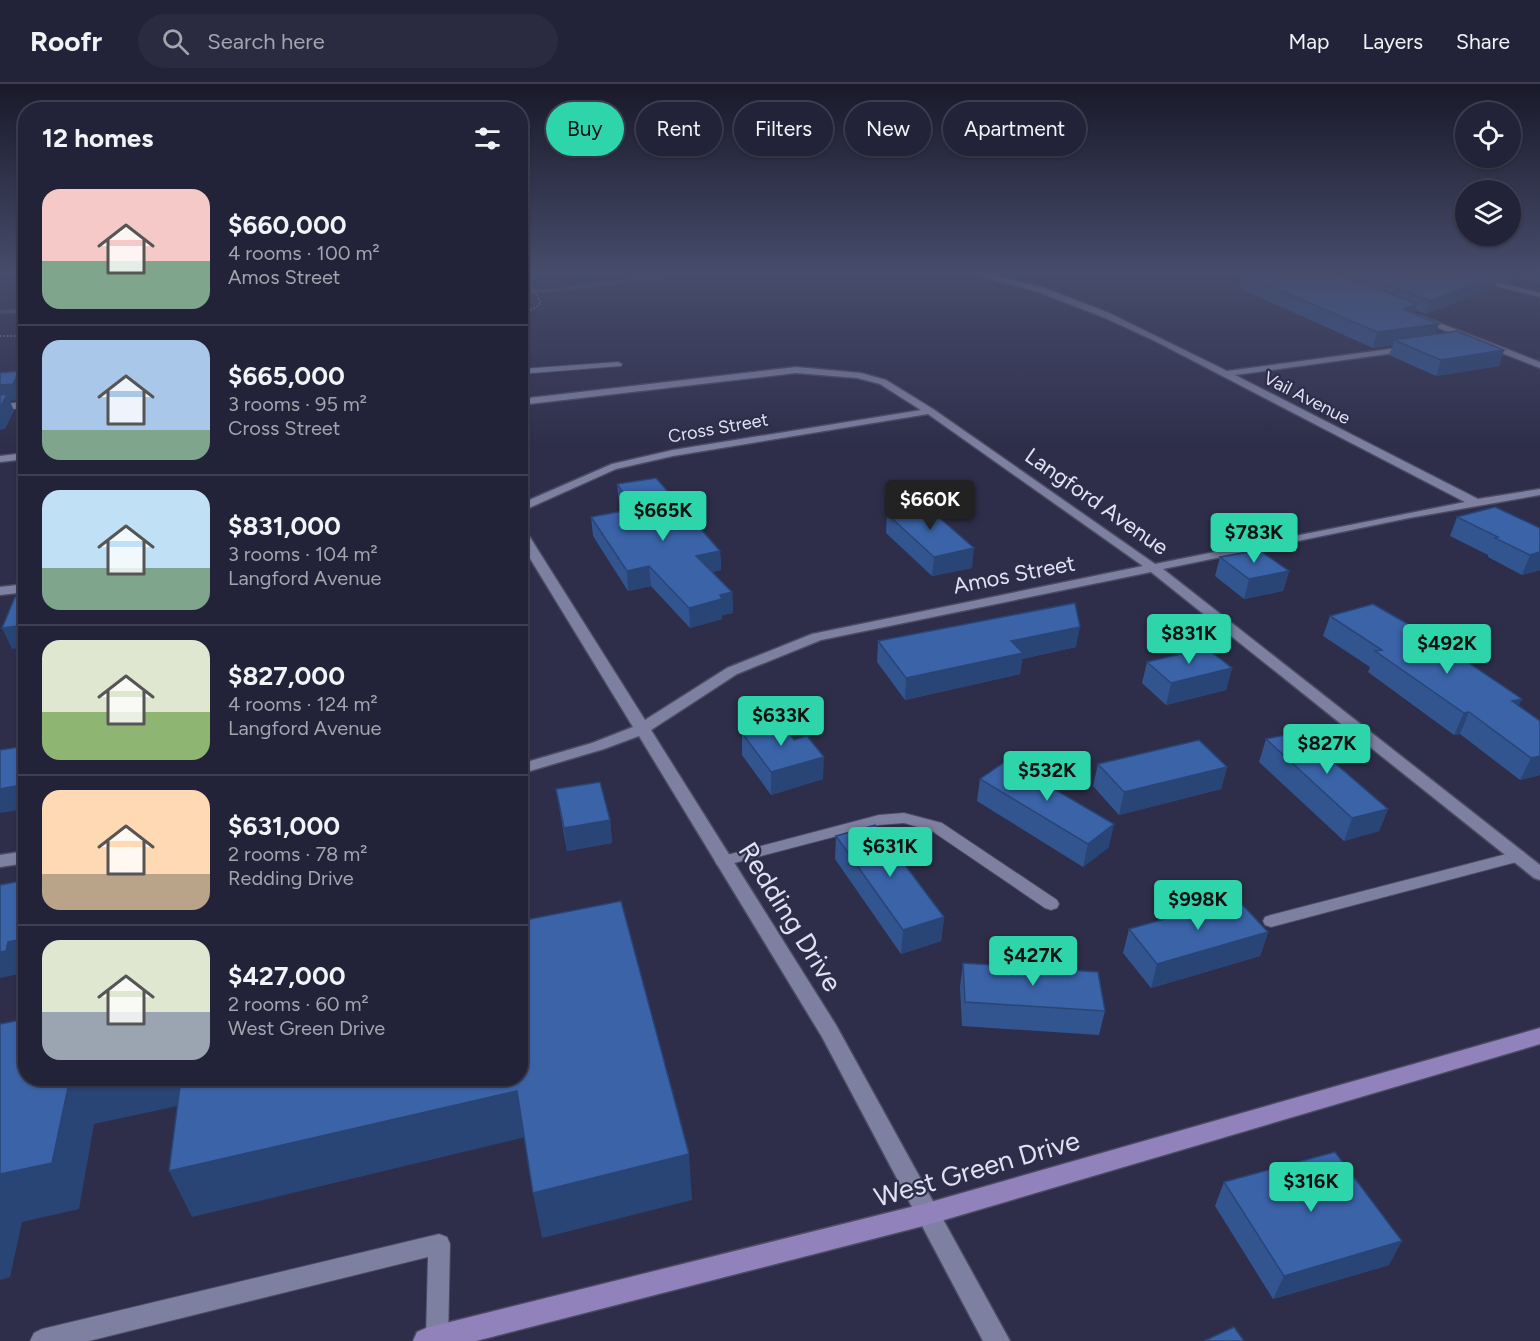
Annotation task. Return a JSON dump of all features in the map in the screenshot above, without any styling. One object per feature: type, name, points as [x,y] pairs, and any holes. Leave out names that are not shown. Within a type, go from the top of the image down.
[{"type":"main road","name":"West Green Drive","points":[[432,1339],[927,1214],[1540,1036]]},
{"type":"street","name":"Vail Avenue","points":[[1138,330],[1498,514]]},
{"type":"street","points":[[1451,330],[1540,364]]},
{"type":"street","points":[[1450,342],[1474,339]]},
{"type":"street","points":[[1225,374],[1414,347]]},
{"type":"street","name":"Langford Avenue","points":[[528,401],[652,385],[801,370],[858,375],[883,382],[930,411],[1155,569],[1540,874]]},
{"type":"street","name":"Cross Street","points":[[528,505],[612,467],[673,453],[930,411]]},
{"type":"street","points":[[0,459],[18,457]]},
{"type":"street","name":"Amos Street","points":[[528,767],[598,746],[642,729],[732,671],[775,652],[817,638],[1409,515],[1540,492]]},
{"type":"street","name":"Redding Drive","points":[[528,544],[829,1031],[997,1341]]},
{"type":"street","points":[[0,591],[18,589]]},
{"type":"street","points":[[0,861],[18,858]]},
{"type":"lane","points":[[528,371],[618,364]]},
{"type":"lane","points":[[0,407],[18,406]]},
{"type":"lane","points":[[723,861],[879,820],[904,818],[937,827],[1051,904]]},
{"type":"lane","points":[[1271,921],[1518,856]]},
{"type":"lane","points":[[42,1341],[101,1333],[439,1244],[432,1339]]},
{"type":"path","points":[[0,336],[18,336]]},
{"type":"building","points":[[1372,330],[1395,330],[1377,332]]},
{"type":"building","points":[[1457,331],[1504,350],[1441,360],[1394,340]]},
{"type":"building","points":[[18,371],[13,384],[0,385],[0,373]]},
{"type":"building","points":[[7,394],[0,408],[0,395]]},
{"type":"building","points":[[656,478],[720,551],[696,556],[732,592],[720,595],[722,599],[689,608],[649,566],[627,571],[591,517],[634,509],[617,484]]},
{"type":"building","points":[[926,506],[974,548],[934,557],[887,514]]},
{"type":"building","points":[[1495,507],[1540,528],[1540,552],[1530,555],[1457,517]]},
{"type":"building","points":[[1259,550],[1289,571],[1249,579],[1220,557]]},
{"type":"building","points":[[15,597],[18,597],[18,626],[2,628]]},
{"type":"building","points":[[1075,603],[1080,627],[1011,641],[1023,653],[906,678],[878,641]]},
{"type":"building","points":[[1373,604],[1432,638],[1522,699],[1512,701],[1540,721],[1540,756],[1531,758],[1469,712],[1464,713],[1375,651],[1382,650],[1330,616]]},
{"type":"building","points":[[1206,648],[1232,668],[1171,683],[1147,662]]},
{"type":"building","points":[[780,722],[794,740],[807,736],[824,757],[771,772],[742,733]]},
{"type":"building","points":[[1299,732],[1388,809],[1352,818],[1266,739]]},
{"type":"building","points":[[1199,740],[1227,767],[1124,792],[1098,764]]},
{"type":"building","points":[[18,747],[18,786],[0,789],[0,750]]},
{"type":"building","points":[[1006,761],[1114,824],[1088,844],[980,779]]},
{"type":"building","points":[[600,782],[610,820],[564,828],[556,789]]},
{"type":"building","points":[[875,825],[944,917],[903,930],[836,836]]},
{"type":"building","points":[[18,882],[18,940],[8,942],[6,951],[0,952],[0,885]]},
{"type":"building","points":[[1237,899],[1268,932],[1157,964],[1129,929]]},
{"type":"building","points":[[621,901],[689,1154],[533,1193],[517,1091],[169,1171],[180,1086],[528,1086],[528,919]]},
{"type":"building","points":[[963,963],[1098,972],[1105,1011],[965,1002]]},
{"type":"building","points":[[18,1021],[18,1086],[68,1086],[52,1163],[0,1174],[0,1024]]},
{"type":"building","points":[[1335,1152],[1402,1241],[1284,1276],[1224,1182]]},
{"type":"building","points":[[1234,1327],[1244,1341],[1204,1341]]}]
